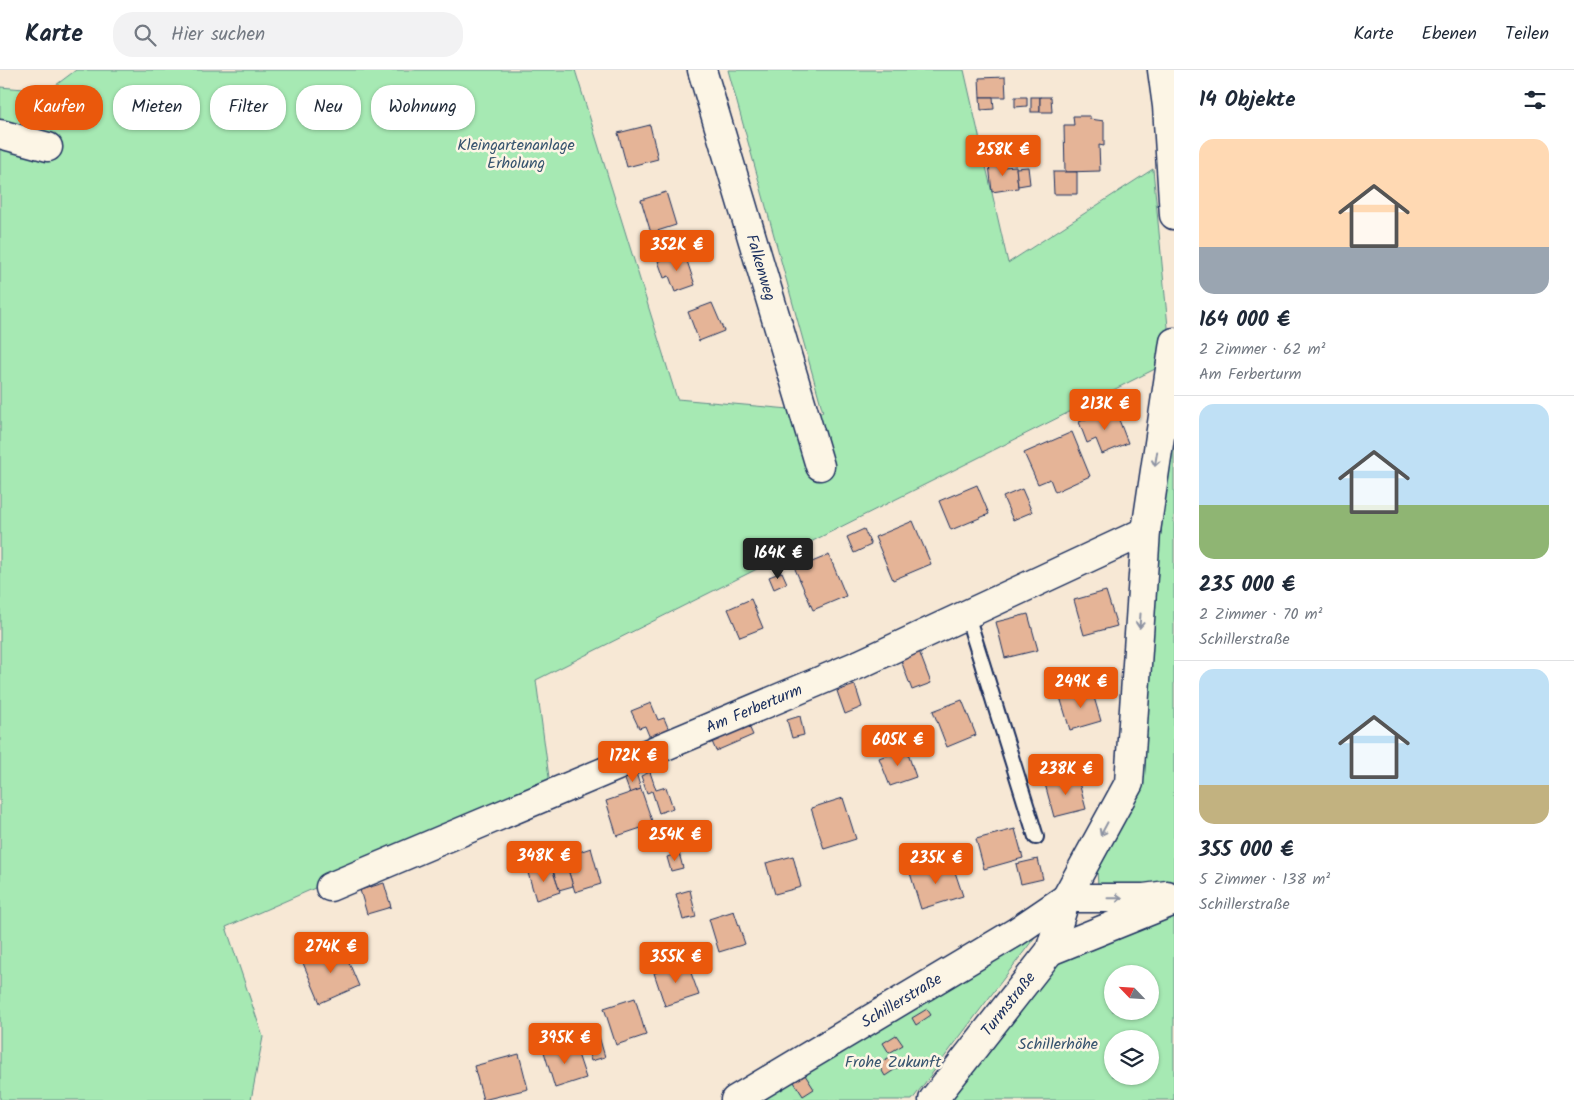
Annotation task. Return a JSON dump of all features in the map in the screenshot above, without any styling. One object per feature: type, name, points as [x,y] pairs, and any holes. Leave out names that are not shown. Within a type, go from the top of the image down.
[{"type":"street","name":"Falkenweg","points":[[702,70],[820,466]]},
{"type":"street","points":[[1162,70],[1167,106],[1174,215]]},
{"type":"street","points":[[0,134],[48,147]]},
{"type":"street","points":[[1174,342],[1146,531],[1129,783],[1066,898],[1144,898],[1174,894]]},
{"type":"street","name":"Am Ferberturm","points":[[330,887],[860,664],[1146,531]]},
{"type":"street","name":"Turmstraße","points":[[933,1100],[1050,951],[1066,898]]},
{"type":"street","name":"Schillerstraße","points":[[735,1100],[1016,932],[1066,898]]},
{"type":"street","points":[[1050,951],[1174,900]]},
{"type":"lane","points":[[967,615],[1036,837]]},
{"type":"green space","name":"Kleingartenanlage Erholung","points":[[76,70],[575,70],[677,399],[823,412],[728,70],[964,70],[1008,263],[1153,169],[1168,327],[1155,369],[536,680],[550,785],[226,927],[263,1037],[251,1100],[0,1100],[0,87],[15,88],[15,130],[103,130],[103,85],[56,85]]},
{"type":"green space","points":[[1174,378],[1174,881],[1143,892],[1098,885],[1097,870],[1141,780],[1153,528]]},
{"type":"green space","name":"Schillerhöhe","points":[[1174,909],[1174,1100],[948,1100],[1056,958]]},
{"type":"green space","name":"Frohe Zukunft","points":[[1044,925],[912,1100],[756,1100]]},
{"type":"building","points":[[1005,77],[1006,97],[980,97],[979,78]]},
{"type":"building","points":[[980,97],[993,97],[994,109],[981,110]]},
{"type":"building","points":[[1015,97],[1027,97],[1027,106],[1015,107]]},
{"type":"building","points":[[1031,97],[1040,97],[1040,112],[1031,112]]},
{"type":"building","points":[[1040,97],[1051,97],[1052,112],[1040,112]]},
{"type":"building","points":[[1073,116],[1090,116],[1090,119],[1104,121],[1104,146],[1099,145],[1100,171],[1065,172],[1064,125],[1074,125]]},
{"type":"building","points":[[650,125],[658,159],[627,167],[618,133]]},
{"type":"building","points":[[1003,162],[1003,167],[1016,166],[1018,188],[992,192],[989,164]]},
{"type":"building","points":[[1028,167],[1030,184],[1018,186],[1016,168]]},
{"type":"building","points":[[1053,172],[1077,172],[1077,194],[1054,194]]},
{"type":"building","points":[[666,192],[676,225],[651,233],[641,200]]},
{"type":"building","points":[[684,252],[695,285],[675,292],[669,276],[664,278],[658,261]]},
{"type":"building","points":[[712,303],[724,331],[699,341],[688,312]]},
{"type":"building","points":[[1114,407],[1128,443],[1102,454],[1096,439],[1087,443],[1079,422]]},
{"type":"building","points":[[1072,432],[1090,476],[1055,492],[1050,479],[1038,484],[1024,453]]},
{"type":"building","points":[[977,485],[989,514],[951,530],[939,501]]},
{"type":"building","points":[[1022,489],[1032,512],[1013,520],[1003,497]]},
{"type":"building","points":[[913,521],[931,564],[893,580],[875,537]]},
{"type":"building","points":[[864,529],[871,545],[854,553],[847,537]]},
{"type":"building","points":[[829,555],[846,596],[813,610],[795,569]]},
{"type":"building","points":[[782,572],[787,583],[774,589],[769,577]]},
{"type":"building","points":[[1106,591],[1117,626],[1084,635],[1074,600]]},
{"type":"building","points":[[751,599],[763,628],[740,637],[728,609]]},
{"type":"building","points":[[1028,614],[1038,650],[1005,658],[996,622]]},
{"type":"building","points":[[919,651],[931,683],[912,690],[900,658]]},
{"type":"building","points":[[855,685],[862,707],[845,714],[837,691]]},
{"type":"building","points":[[1091,687],[1101,721],[1070,730],[1060,697]]},
{"type":"building","points":[[962,700],[976,735],[947,747],[933,711]]},
{"type":"building","points":[[651,703],[658,720],[664,718],[669,730],[650,738],[645,726],[639,728],[631,711]]},
{"type":"building","points":[[800,716],[804,735],[792,738],[787,720]]},
{"type":"building","points":[[747,722],[753,735],[716,751],[710,737]]},
{"type":"building","points":[[906,748],[916,777],[890,786],[879,758]]},
{"type":"building","points":[[650,772],[656,790],[666,787],[673,808],[659,813],[652,791],[647,793],[641,776]]},
{"type":"building","points":[[636,773],[641,789],[630,793],[624,777]]},
{"type":"building","points":[[1077,775],[1086,809],[1054,817],[1045,784]]},
{"type":"building","points":[[641,789],[653,824],[617,836],[606,801]]},
{"type":"building","points":[[843,798],[856,839],[824,849],[811,808]]},
{"type":"building","points":[[1015,829],[1023,858],[984,869],[976,839]]},
{"type":"building","points":[[591,848],[601,884],[575,892],[564,857]]},
{"type":"building","points":[[679,853],[683,868],[671,871],[667,857]]},
{"type":"building","points":[[793,856],[801,887],[775,894],[766,863]]},
{"type":"building","points":[[1038,859],[1043,879],[1021,884],[1016,864]]},
{"type":"building","points":[[951,860],[963,896],[921,909],[910,873]]},
{"type":"building","points":[[566,863],[573,886],[559,890],[552,867]]},
{"type":"building","points":[[551,866],[560,892],[536,900],[528,873]]},
{"type":"building","points":[[384,883],[391,907],[367,914],[360,890]]},
{"type":"building","points":[[690,890],[696,917],[683,920],[676,894]]},
{"type":"building","points":[[734,911],[745,944],[719,952],[709,919]]},
{"type":"building","points":[[342,946],[359,986],[320,1003],[303,963]]},
{"type":"building","points":[[687,962],[699,995],[665,1006],[654,973]]},
{"type":"building","points":[[635,998],[646,1035],[616,1045],[604,1008]]},
{"type":"building","points":[[927,1009],[931,1015],[916,1025],[912,1018]]},
{"type":"building","points":[[596,1026],[605,1057],[591,1061],[582,1030]]},
{"type":"building","points":[[896,1035],[903,1045],[889,1053],[883,1043]]},
{"type":"building","points":[[574,1042],[586,1078],[555,1088],[544,1052]]},
{"type":"building","points":[[519,1054],[528,1089],[483,1100],[474,1066]]},
{"type":"building","points":[[893,1055],[900,1066],[885,1076],[878,1064]]},
{"type":"building","points":[[805,1075],[814,1089],[803,1096],[794,1082]]}]
